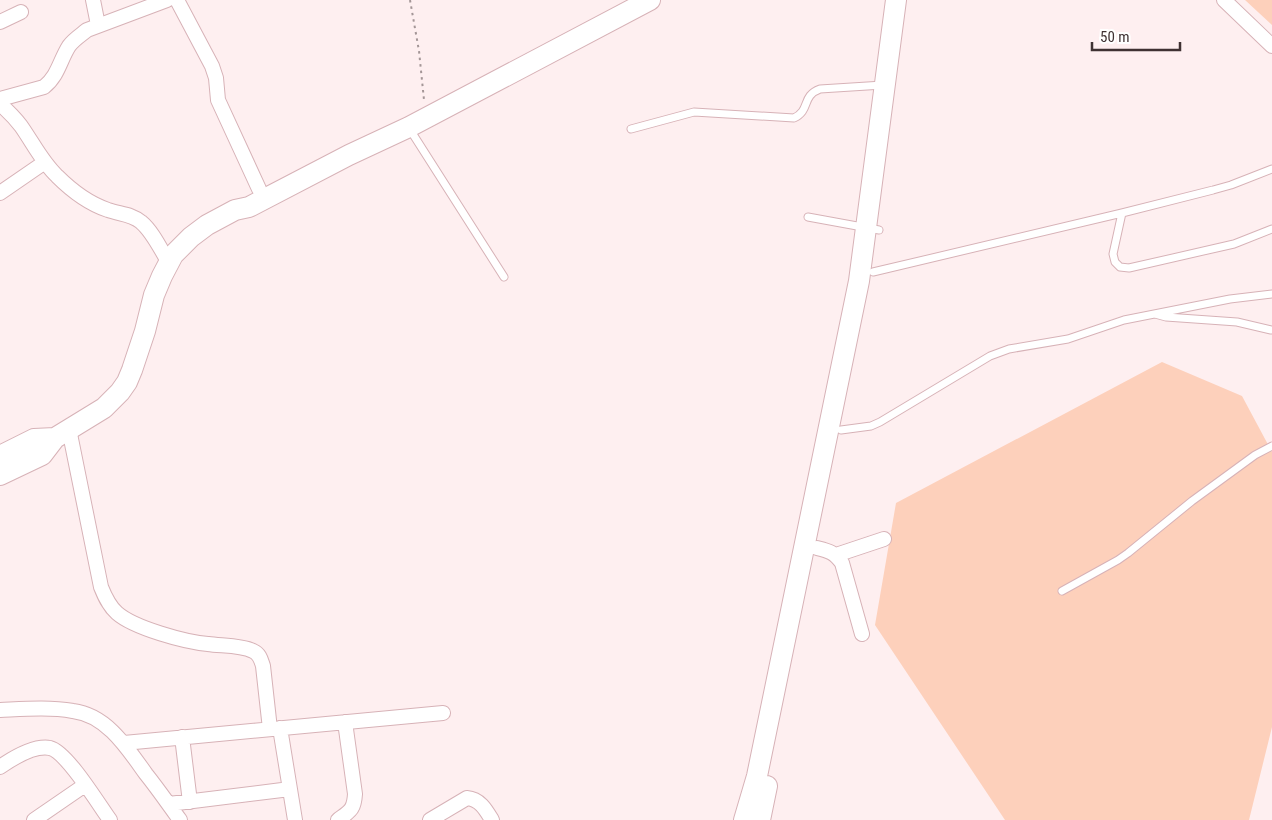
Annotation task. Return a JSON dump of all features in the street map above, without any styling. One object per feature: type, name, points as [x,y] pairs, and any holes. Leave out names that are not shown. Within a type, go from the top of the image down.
[{"type":"street","points":[[93,0],[98,25]]},
{"type":"street","points":[[0,99],[44,87],[54,76],[70,45],[87,30],[167,0]]},
{"type":"street","points":[[177,0],[212,66],[216,78],[218,100],[258,189]]},
{"type":"street","points":[[235,210],[245,195],[424,108],[622,0]]},
{"type":"street","points":[[0,475],[42,455],[62,434],[104,408],[120,392],[127,382],[145,331],[154,295],[162,276],[173,255],[207,225],[235,210],[249,207],[349,155],[409,127],[650,0]]},
{"type":"street","points":[[760,820],[873,272],[873,229],[896,0]]},
{"type":"street","points":[[744,820],[757,776],[860,281],[873,229],[909,0]]},
{"type":"street","points":[[1224,0],[1272,46]]},
{"type":"street","points":[[0,22],[21,12]]},
{"type":"street","points":[[0,104],[21,126],[45,162],[57,176],[70,188],[91,202],[110,211],[129,215],[141,221],[150,231],[169,263]]},
{"type":"street","points":[[0,193],[45,162]]},
{"type":"street","points":[[0,456],[34,439],[62,434]]},
{"type":"street","points":[[62,434],[101,587],[108,603],[117,613],[131,622],[174,637],[205,644],[246,648],[255,651],[260,656],[290,789],[295,820]]},
{"type":"street","points":[[836,555],[884,539]]},
{"type":"street","points":[[817,548],[831,552],[842,563],[862,634]]},
{"type":"street","points":[[0,710],[74,711],[94,718],[111,730],[124,743],[180,820]]},
{"type":"street","points":[[124,743],[443,713]]},
{"type":"street","points":[[338,820],[351,810],[355,794],[345,722]]},
{"type":"street","points":[[182,737],[190,802]]},
{"type":"street","points":[[0,767],[35,749],[51,748],[62,755],[75,770],[110,820]]},
{"type":"street","points":[[34,820],[85,784]]},
{"type":"street","points":[[169,804],[290,789]]},
{"type":"street","points":[[430,820],[467,798],[474,799],[479,803],[492,820]]},
{"type":"lane","points":[[631,129],[694,112],[794,118],[800,115],[808,97],[813,91],[820,88],[886,85]]},
{"type":"lane","points":[[409,127],[504,277]]},
{"type":"lane","points":[[873,272],[1231,185],[1272,169]]},
{"type":"lane","points":[[1122,213],[1113,254],[1115,262],[1120,267],[1129,268],[1219,248],[1272,230]]},
{"type":"lane","points":[[808,217],[873,229]]},
{"type":"lane","points":[[841,430],[871,426],[880,422],[990,356],[1009,349],[1068,339],[1113,322],[1230,299],[1272,294]]},
{"type":"lane","points":[[1155,314],[1166,317],[1236,322],[1271,330]]},
{"type":"lane","points":[[1062,591],[1118,560],[1192,501],[1255,455],[1272,446]]},
{"type":"path","points":[[410,0],[419,51],[424,108]]},
{"type":"shaded area","points":[[1245,0],[1272,0],[1272,25]]},
{"type":"shaded area","points":[[1162,362],[1242,396],[1272,452],[1272,727],[1249,820],[1005,820],[875,625],[896,503]]}]
